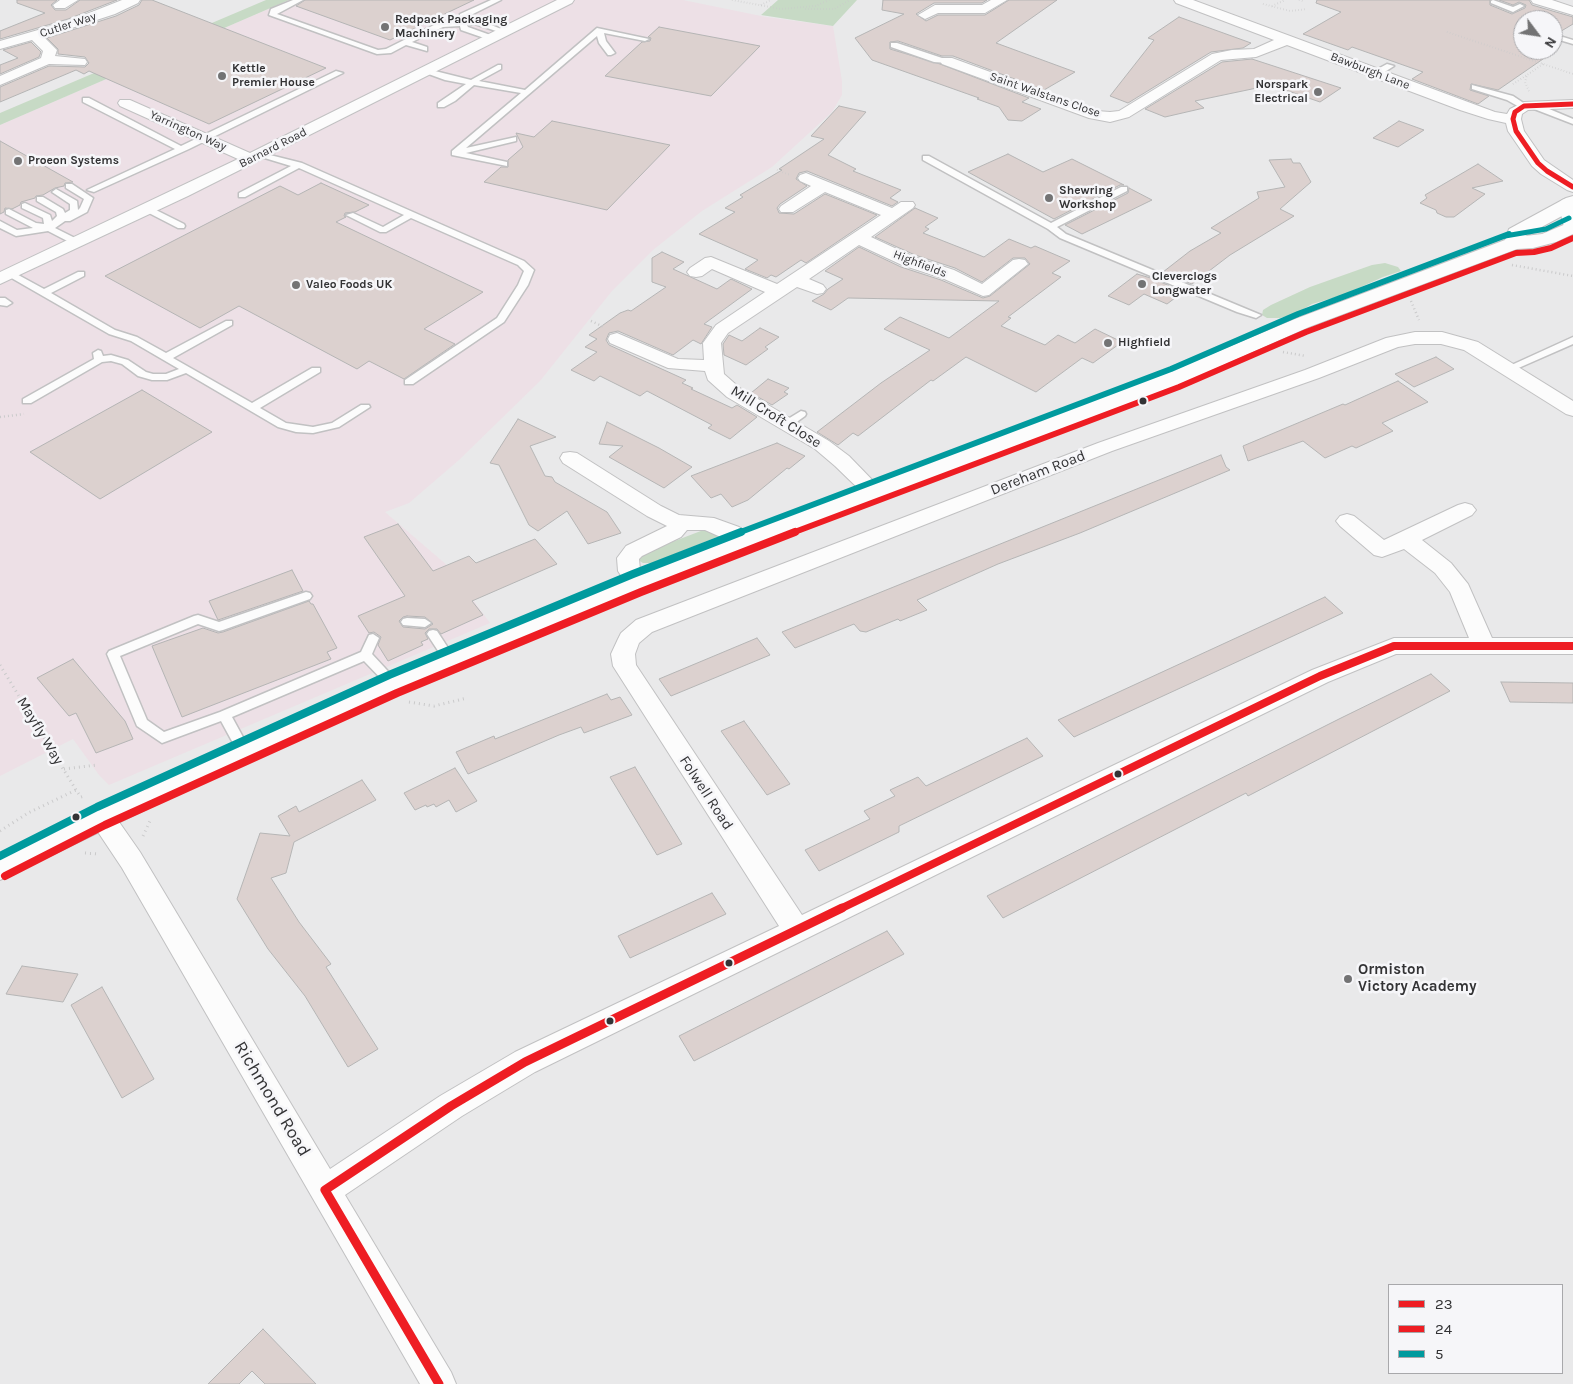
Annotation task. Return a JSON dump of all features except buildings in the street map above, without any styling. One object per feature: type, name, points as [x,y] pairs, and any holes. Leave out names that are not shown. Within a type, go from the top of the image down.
[{"type":"main road","points":[[0,867],[91,807],[398,691],[450,660],[637,583],[873,491],[1175,378],[1302,323],[1514,243],[1533,242],[1549,238],[1573,225],[1572,199],[1516,233],[1514,243]]},
{"type":"street","name":"Cutler Way","points":[[0,45],[36,36],[101,15],[133,0]]},
{"type":"street","name":"Barnard Road","points":[[6,277],[256,156],[567,0]]},
{"type":"street","points":[[925,15],[935,9],[984,9],[1000,0]]},
{"type":"street","name":"Bawburgh Lane","points":[[1180,0],[1288,39],[1383,69],[1471,110],[1513,119]]},
{"type":"street","points":[[1538,0],[1573,12]]},
{"type":"street","points":[[525,6],[543,12]]},
{"type":"street","points":[[36,36],[50,50],[47,60]]},
{"type":"street","name":"Saint Walstans Close","points":[[947,61],[970,63],[1094,115],[1110,117],[1124,114],[1217,57],[1256,53],[1288,39]]},
{"type":"street","points":[[0,81],[47,60],[80,62]]},
{"type":"street","name":"Yarrington Way","points":[[125,103],[205,138],[256,156]]},
{"type":"street","points":[[1572,199],[1550,188],[1539,174],[1538,163],[1516,131],[1513,119],[1516,112],[1533,105],[1573,104]]},
{"type":"street","points":[[617,340],[631,355],[675,364],[713,366],[712,343],[722,329],[900,209],[806,178]]},
{"type":"street","points":[[787,209],[824,185]]},
{"type":"street","name":"Highfields","points":[[858,237],[908,261],[948,274],[977,296],[1019,264]]},
{"type":"street","points":[[696,272],[727,252]]},
{"type":"street","points":[[711,262],[778,291]]},
{"type":"street","points":[[795,279],[817,288]]},
{"type":"street","name":"Dereham Road","points":[[623,654],[629,639],[644,626],[1105,447],[1312,374],[1392,342],[1415,338],[1442,338],[1471,346],[1510,368],[1573,410]]},
{"type":"street","name":"Mill Croft Close","points":[[713,366],[715,376],[734,393],[794,419],[873,491]]},
{"type":"street","points":[[570,458],[654,511],[682,522],[707,523],[731,532],[745,541]]},
{"type":"street","points":[[1347,521],[1382,550],[1466,510]]},
{"type":"street","points":[[637,583],[629,571],[628,558],[634,551],[673,532],[682,522]]},
{"type":"street","points":[[1406,539],[1443,568],[1460,589],[1484,647]]},
{"type":"street","points":[[325,1190],[451,1106],[525,1062],[1320,676],[1394,646],[1573,646]]},
{"type":"street","name":"Folwell Road","points":[[623,654],[625,666],[661,724],[796,930]]},
{"type":"street","name":"Richmond Road","points":[[91,807],[131,860],[439,1384]]},
{"type":"lane","points":[[299,0],[274,11],[273,15],[377,52],[388,50],[441,25],[476,22],[496,35]]},
{"type":"lane","points":[[496,35],[464,28],[463,16],[497,0]]},
{"type":"lane","points":[[1493,2],[1513,10],[1520,6]]},
{"type":"lane","points":[[600,30],[645,39]]},
{"type":"lane","points":[[600,30],[602,41],[611,53]]},
{"type":"lane","points":[[455,153],[600,30]]},
{"type":"lane","points":[[405,42],[424,49]]},
{"type":"lane","points":[[894,45],[937,60],[947,61]]},
{"type":"lane","points":[[441,105],[457,96],[471,82],[498,67]]},
{"type":"lane","points":[[426,70],[448,78],[526,92]]},
{"type":"lane","points":[[91,190],[205,138],[339,73]]},
{"type":"lane","points":[[1474,87],[1533,105],[1573,122]]},
{"type":"lane","points":[[86,100],[181,149]]},
{"type":"lane","points":[[455,153],[481,145],[514,139]]},
{"type":"lane","points":[[455,153],[504,164]]},
{"type":"lane","points":[[256,156],[299,165],[521,263],[528,270],[523,285],[501,320],[409,382]]},
{"type":"lane","points":[[926,158],[1051,227],[1063,236],[1256,315]]},
{"type":"lane","points":[[242,196],[299,165]]},
{"type":"lane","points":[[0,224],[16,233],[50,228],[84,210],[89,198],[69,186]]},
{"type":"lane","points":[[1051,227],[1124,189]]},
{"type":"lane","points":[[50,228],[74,211],[74,203],[56,192]]},
{"type":"lane","points":[[40,199],[60,211],[61,217],[50,228]]},
{"type":"lane","points":[[25,206],[47,217],[50,228]]},
{"type":"lane","points":[[148,209],[182,226]]},
{"type":"lane","points":[[9,212],[33,225],[50,228],[78,243]]},
{"type":"lane","points":[[350,215],[383,230],[410,215]]},
{"type":"lane","points":[[44,294],[81,274]]},
{"type":"lane","points":[[6,277],[44,294],[112,332],[134,339],[282,425],[296,429],[314,430],[334,425],[366,407]]},
{"type":"lane","points":[[165,358],[229,323]]},
{"type":"lane","points":[[1510,368],[1573,340]]},
{"type":"lane","points":[[27,401],[98,356],[125,362],[142,374],[152,377],[167,376],[186,370]]},
{"type":"lane","points":[[252,408],[316,370]]},
{"type":"lane","points":[[306,596],[219,628],[198,619],[113,654],[142,723],[162,738],[224,715],[366,655],[373,638]]},
{"type":"lane","points":[[407,622],[425,623]]},
{"type":"lane","points":[[433,634],[450,660]]},
{"type":"lane","points":[[366,655],[398,691]]},
{"type":"lane","points":[[224,715],[244,750]]},
{"type":"path","points":[[732,0],[781,9],[834,9],[850,0]]},
{"type":"path","points":[[760,6],[771,0]]},
{"type":"path","points":[[797,9],[816,6],[829,0]]},
{"type":"path","points":[[1271,7],[1285,0]]},
{"type":"path","points":[[1299,0],[1303,1]]},
{"type":"path","points":[[1263,4],[1290,10],[1308,9]]},
{"type":"path","points":[[1447,32],[1573,74]]},
{"type":"path","points":[[1533,105],[1525,82],[1527,75],[1543,64]]},
{"type":"path","points":[[1473,260],[1518,265],[1573,276]]},
{"type":"path","points":[[1407,296],[1419,320],[1435,338]]},
{"type":"path","name":"Mayfly Way","points":[[0,665],[76,790],[91,807]]},
{"type":"path","points":[[398,691],[421,706],[434,706],[467,698]]},
{"type":"path","points":[[63,769],[97,765]]},
{"type":"path","points":[[0,831],[28,813],[76,790]]},
{"type":"shaded area","points":[[289,0],[683,0],[766,17],[833,26],[842,81],[842,95],[832,112],[772,167],[702,211],[653,250],[612,291],[540,381],[459,460],[409,503],[385,512],[448,566],[490,623],[109,785],[99,775],[73,739],[0,776],[0,125]]},
{"type":"green space","points":[[266,0],[289,0],[0,125],[0,113]]},
{"type":"green space","points":[[778,0],[857,0],[833,26],[761,15]]},
{"type":"green space","points":[[1385,263],[1398,267],[1401,271],[1343,295],[1312,304],[1295,314],[1280,318],[1267,318],[1262,315],[1263,310],[1271,305],[1310,287],[1372,265]]},
{"type":"green space","points":[[706,529],[715,531],[717,537],[652,563],[643,563],[638,560],[646,552]]},
{"type":"transit line","name":"23","points":[[1573,104],[1524,106],[1515,112],[1513,119],[1516,131],[1538,163],[1547,171],[1573,187]]},
{"type":"transit line","name":"5","points":[[0,856],[97,807],[389,675],[633,574],[869,482],[1171,369],[1298,314],[1510,234],[1546,229],[1569,218]]},
{"type":"transit line","name":"24","points":[[5,876],[105,825],[213,775],[397,693],[641,592],[877,500],[1179,387],[1306,332],[1516,253],[1534,252],[1551,248],[1573,238]]},
{"type":"transit line","name":"23","points":[[439,1384],[325,1190],[451,1106],[525,1062],[1320,676],[1394,646],[1573,646]]},
{"type":"place","name":"Redpack Packaging Machinery","points":[[385,27]]},
{"type":"place","name":"Kettle Premier House","points":[[222,76]]},
{"type":"place","name":"Norspark Electrical","points":[[1318,92]]},
{"type":"place","name":"Proeon Systems","points":[[18,161]]},
{"type":"place","name":"Shewring Workshop","points":[[1049,198]]},
{"type":"place","name":"Cleverclogs Longwater","points":[[1142,284]]},
{"type":"place","name":"Valeo Foods UK","points":[[296,285]]},
{"type":"place","name":"Highfield","points":[[1108,343]]},
{"type":"place","name":"Ormiston Victory Academy","points":[[1348,979]]}]
